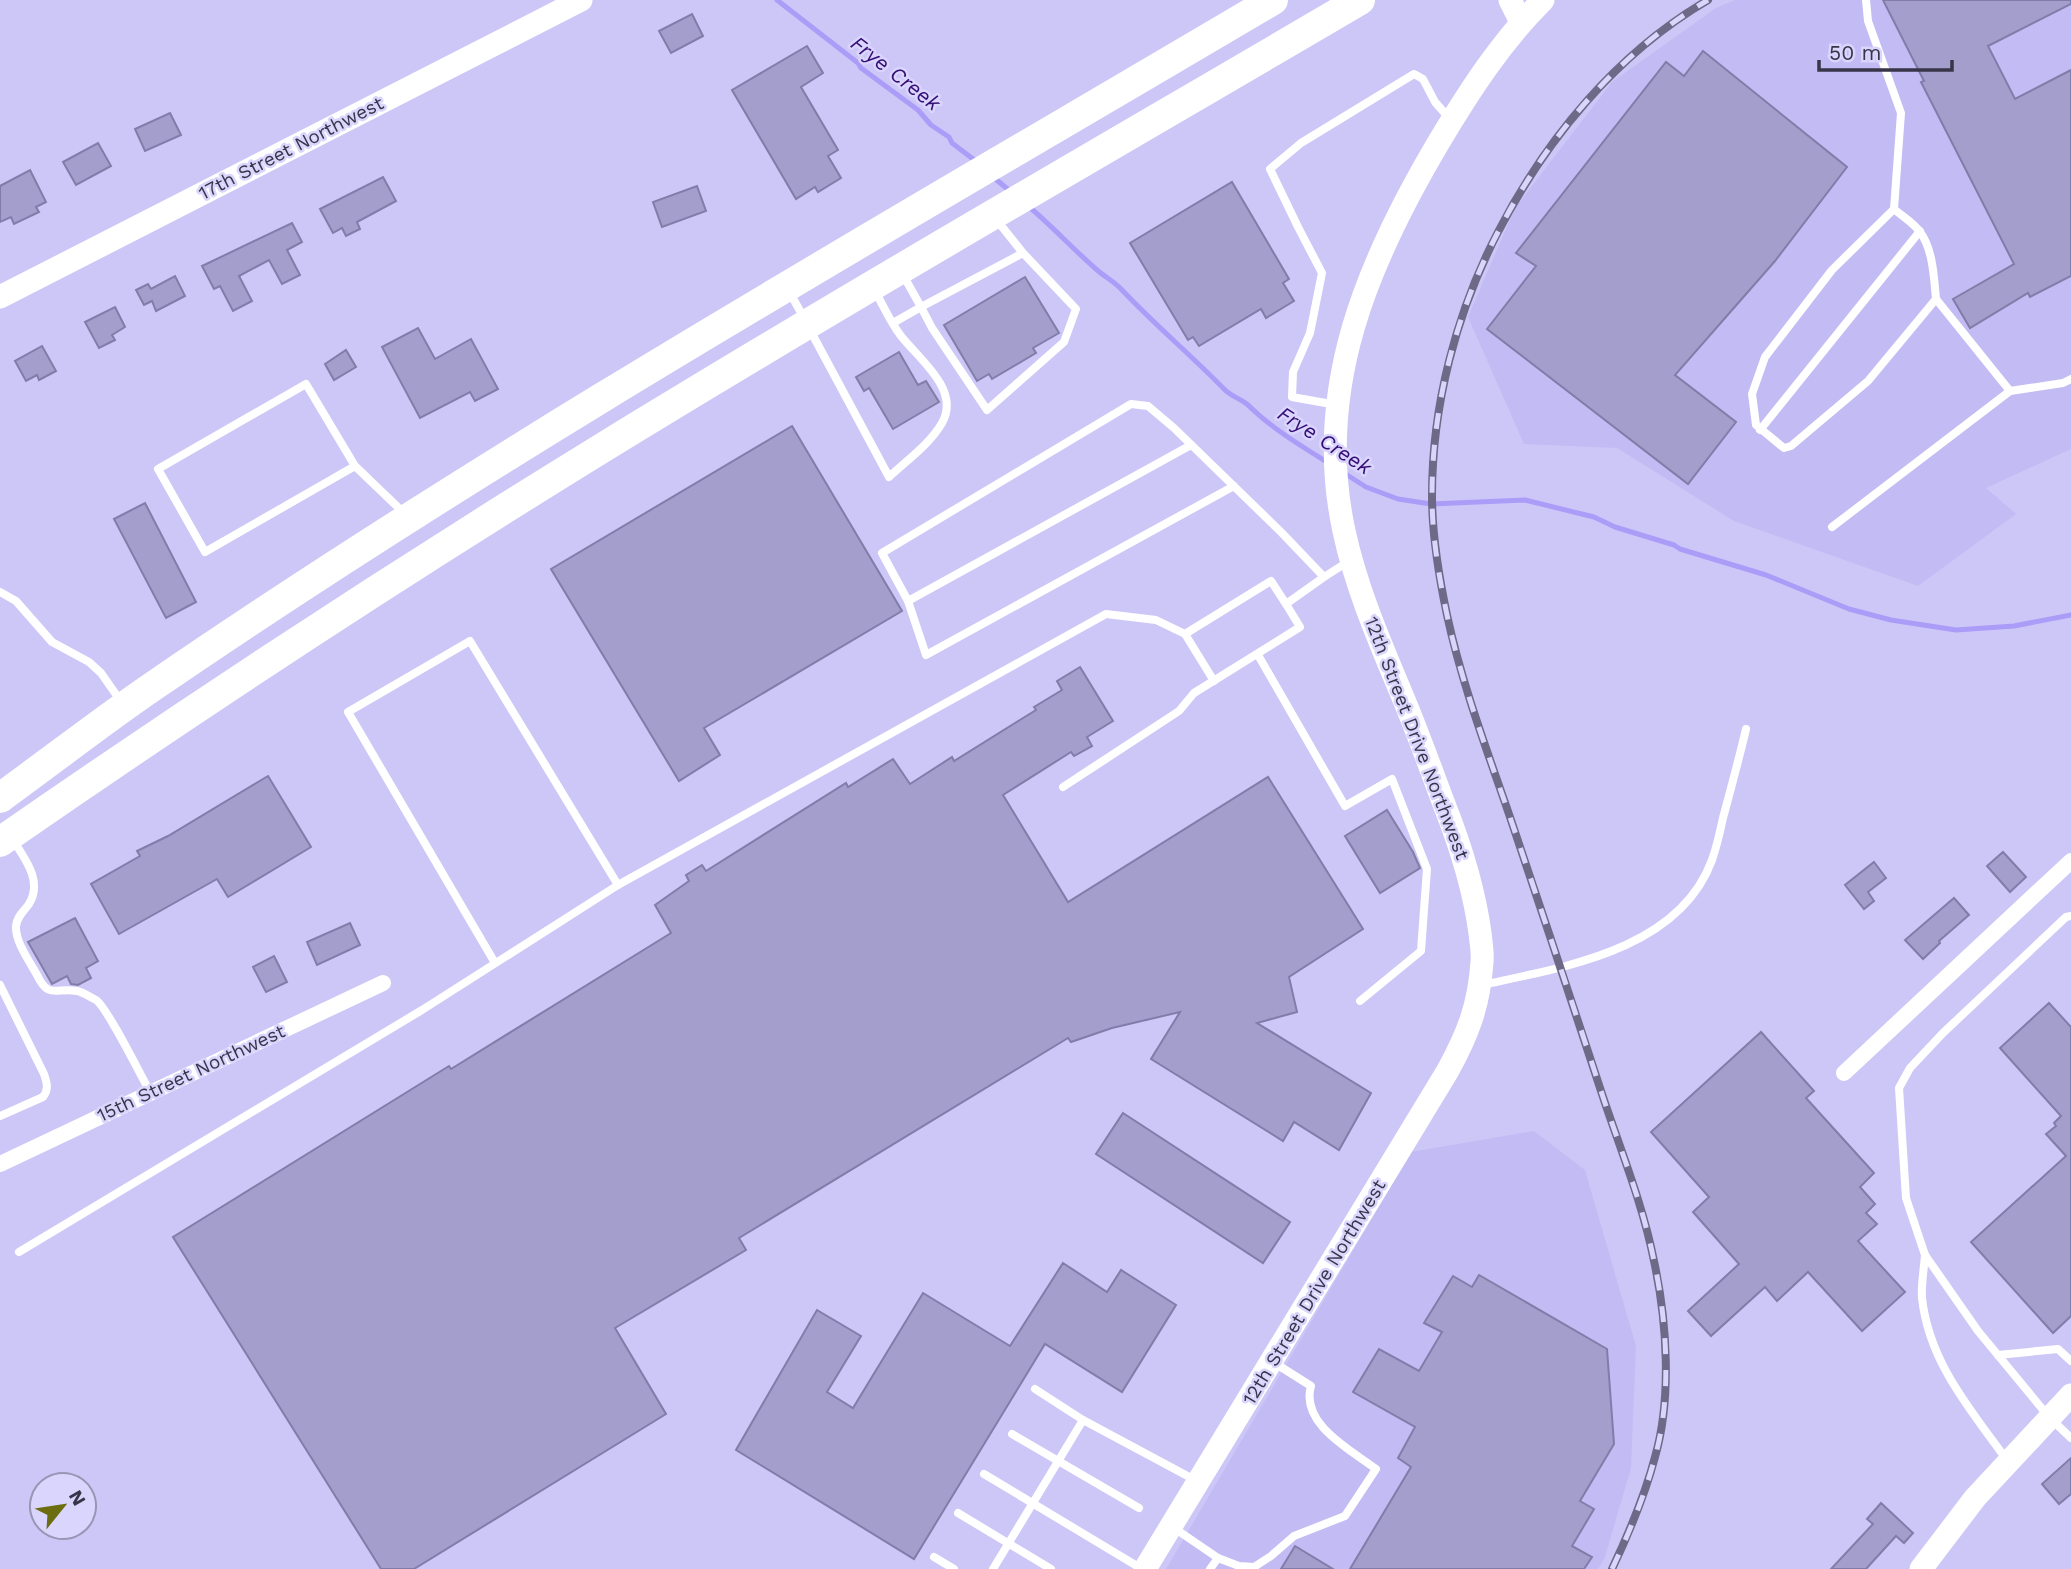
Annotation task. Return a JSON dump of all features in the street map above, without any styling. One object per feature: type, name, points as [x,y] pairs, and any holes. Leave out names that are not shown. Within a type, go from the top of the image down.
[{"type":"highway","points":[[0,798],[125,707],[409,519],[580,410],[1273,0]]},
{"type":"highway","points":[[5,838],[170,724],[384,584],[601,449],[1360,0]]},
{"type":"street","name":"17th Street Northwest","points":[[0,297],[581,0]]},
{"type":"street","points":[[1510,0],[1521,22]]},
{"type":"street","name":"12th Street Drive Northwest","points":[[1143,1569],[1272,1362],[1467,1036],[1483,959],[1477,908],[1462,851],[1377,637],[1351,559],[1336,489],[1337,405],[1347,347],[1375,264],[1419,176],[1490,60],[1543,0]]},
{"type":"street","points":[[1844,1073],[1964,958],[2069,865]]},
{"type":"street","name":"15th Street Northwest","points":[[0,1164],[383,983]]},
{"type":"street","points":[[1921,1569],[1975,1498],[2071,1395]]},
{"type":"lane","points":[[1866,0],[1868,21],[1901,113],[1894,209],[1832,271],[1765,357],[1752,394],[1756,425],[1784,448],[1791,446],[1868,381],[1936,299]]},
{"type":"lane","points":[[1337,405],[1292,397],[1293,372],[1310,333],[1322,272],[1270,169],[1301,143],[1414,75],[1423,79],[1435,102],[1451,121]]},
{"type":"lane","points":[[1894,209],[1920,231],[1925,240],[1933,268],[1936,299],[2010,391]]},
{"type":"lane","points":[[900,270],[932,328],[988,410],[1064,342],[1076,309],[1023,253],[994,215]]},
{"type":"lane","points":[[1760,430],[1920,231]]},
{"type":"lane","points":[[893,323],[1023,253]]},
{"type":"lane","points":[[787,287],[889,477],[933,436],[943,421],[947,403],[926,362],[901,336],[873,287]]},
{"type":"lane","points":[[1832,527],[2010,391],[2063,383],[2071,379]]},
{"type":"lane","points":[[355,466],[205,552],[158,469],[306,384],[355,466],[409,519]]},
{"type":"lane","points":[[1234,486],[926,655],[908,601],[882,554],[1131,404],[1148,407],[1191,445],[1234,486],[1324,578]]},
{"type":"lane","points":[[908,601],[1191,445]]},
{"type":"lane","points":[[1286,604],[1351,559]]},
{"type":"lane","points":[[1063,787],[1179,712],[1194,693],[1300,627],[1271,581],[1185,634]]},
{"type":"lane","points":[[0,592],[16,601],[52,642],[95,668],[125,707]]},
{"type":"lane","points":[[19,1252],[422,1010],[618,886],[1106,614],[1156,620],[1185,634],[1214,681]]},
{"type":"lane","points":[[495,963],[348,712],[470,641],[618,886]]},
{"type":"lane","points":[[1258,655],[1345,806],[1392,779],[1427,869],[1421,951],[1360,1001]]},
{"type":"lane","points":[[1479,985],[1561,968],[1617,950],[1646,936],[1688,901],[1712,861],[1746,729]]},
{"type":"lane","points":[[5,838],[33,877],[35,889],[19,915],[16,926],[18,937],[44,988],[52,992],[78,991],[100,1003],[150,1092]]},
{"type":"lane","points":[[2071,916],[1943,1033],[1910,1068],[1899,1088],[1906,1198],[1926,1255],[1998,1355],[2049,1417],[2071,1438]]},
{"type":"lane","points":[[0,985],[47,1085],[47,1092],[43,1097],[0,1116]]},
{"type":"lane","points":[[1926,1255],[1922,1295],[1928,1330],[1941,1366],[2008,1461]]},
{"type":"lane","points":[[1998,1355],[2058,1349],[2071,1361]]},
{"type":"lane","points":[[1171,1526],[1218,1558],[1239,1566],[1254,1567],[1294,1536],[1345,1516],[1376,1469],[1325,1431],[1311,1405],[1311,1386],[1272,1362]]},
{"type":"lane","points":[[1035,1388],[1083,1420],[1198,1482]]},
{"type":"lane","points":[[993,1569],[1083,1420]]},
{"type":"lane","points":[[1012,1434],[1139,1508]]},
{"type":"lane","points":[[984,1474],[1143,1569]]},
{"type":"lane","points":[[958,1513],[1052,1569]]},
{"type":"lane","points":[[934,1557],[954,1569]]},
{"type":"lane","points":[[1210,1569],[1218,1558]]},
{"type":"shaded area","points":[[1735,0],[2071,0],[2071,449],[1986,488],[2016,514],[1918,586],[1734,521],[1617,448],[1524,444],[1468,317],[1515,208],[1612,82],[1716,8]]},
{"type":"shaded area","points":[[1534,1131],[1585,1170],[1636,1346],[1631,1468],[1605,1557],[1598,1569],[1166,1569],[1411,1152]]},
{"type":"building","points":[[1883,0],[2071,0],[2071,4],[1988,46],[2015,99],[2071,70],[2071,276],[2030,297],[2028,293],[1970,328],[1953,299],[2014,264],[1921,82],[1924,81]]},
{"type":"building","points":[[692,14],[703,36],[671,53],[659,31]]},
{"type":"building","points":[[807,46],[823,73],[801,87],[838,150],[828,156],[841,178],[818,192],[815,187],[796,199],[732,90]]},
{"type":"building","points":[[1703,51],[1847,167],[1775,261],[1675,375],[1736,422],[1688,484],[1487,329],[1536,266],[1516,253],[1666,62],[1684,76]]},
{"type":"building","points":[[170,113],[181,135],[145,151],[135,129]]},
{"type":"building","points":[[98,143],[111,166],[76,185],[63,162]]},
{"type":"building","points":[[30,170],[46,202],[36,207],[39,212],[14,224],[11,217],[0,222],[0,186]]},
{"type":"building","points":[[383,177],[396,201],[357,222],[360,229],[346,236],[342,228],[333,233],[320,209]]},
{"type":"building","points":[[1232,182],[1289,279],[1283,283],[1294,301],[1266,318],[1261,309],[1199,346],[1193,337],[1188,340],[1130,243]]},
{"type":"building","points":[[697,186],[706,211],[662,227],[653,202]]},
{"type":"building","points":[[292,223],[302,242],[287,250],[300,275],[282,284],[269,260],[239,276],[252,301],[233,311],[220,286],[214,289],[202,266]]},
{"type":"building","points":[[175,276],[185,296],[156,311],[152,301],[144,305],[136,290],[148,284],[151,289]]},
{"type":"building","points":[[1025,277],[1059,333],[1033,348],[1036,353],[992,379],[989,374],[977,381],[944,325]]},
{"type":"building","points":[[115,307],[125,327],[112,335],[115,340],[99,348],[85,322]]},
{"type":"building","points":[[418,328],[435,359],[471,339],[498,389],[475,401],[470,392],[420,418],[382,347]]},
{"type":"building","points":[[42,346],[56,371],[39,380],[37,375],[26,381],[15,361]]},
{"type":"building","points":[[346,350],[356,367],[334,380],[325,364]]},
{"type":"building","points":[[899,352],[918,385],[926,381],[939,402],[893,429],[869,388],[864,391],[856,377]]},
{"type":"building","points":[[792,426],[902,611],[704,728],[720,755],[679,781],[551,569]]},
{"type":"building","points":[[145,503],[196,602],[166,618],[114,519]]},
{"type":"building","points":[[1080,667],[1113,721],[1087,737],[1092,746],[1074,756],[1071,752],[1003,795],[1068,902],[1268,777],[1363,929],[1289,977],[1297,1012],[1257,1023],[1371,1093],[1339,1150],[1294,1122],[1283,1141],[1151,1059],[1180,1012],[1112,1028],[1071,1042],[1068,1038],[739,1238],[746,1250],[615,1328],[666,1414],[414,1569],[381,1569],[173,1237],[449,1066],[451,1069],[671,933],[655,905],[689,881],[686,875],[702,865],[706,871],[846,783],[848,787],[893,759],[910,784],[952,757],[954,761],[1036,710],[1034,707],[1062,690],[1057,681]]},
{"type":"building","points":[[268,776],[311,847],[228,897],[217,879],[119,934],[91,884],[140,856],[137,851],[168,836]]},
{"type":"building","points":[[1387,810],[1420,868],[1380,893],[1345,836]]},
{"type":"building","points":[[2003,852],[2026,877],[2010,892],[1987,866]]},
{"type":"building","points":[[1874,862],[1886,878],[1868,892],[1874,901],[1864,909],[1845,885]]},
{"type":"building","points":[[1954,898],[1969,915],[1923,959],[1905,940]]},
{"type":"building","points":[[75,918],[98,961],[86,968],[91,978],[78,985],[71,984],[67,976],[52,984],[28,942]]},
{"type":"building","points":[[350,923],[360,945],[317,965],[307,942]]},
{"type":"building","points":[[274,956],[287,982],[266,992],[253,967]]},
{"type":"building","points":[[2049,1003],[2071,1027],[2071,1316],[2053,1333],[1971,1242],[2066,1156],[2046,1134],[2056,1126],[2054,1123],[2061,1116],[2000,1048]]},
{"type":"building","points":[[1761,1032],[1814,1091],[1806,1098],[1874,1173],[1860,1187],[1875,1204],[1866,1213],[1877,1224],[1858,1241],[1905,1292],[1862,1331],[1808,1272],[1777,1301],[1765,1287],[1711,1336],[1688,1311],[1739,1264],[1693,1212],[1709,1197],[1651,1132]]},
{"type":"building","points":[[1123,1113],[1290,1222],[1263,1263],[1096,1154]]},
{"type":"building","points":[[1063,1263],[1107,1292],[1121,1270],[1176,1305],[1122,1392],[1045,1344],[914,1559],[736,1450],[817,1310],[861,1336],[827,1392],[853,1408],[923,1293],[1010,1346]]},
{"type":"building","points":[[1479,1275],[1607,1349],[1614,1444],[1580,1501],[1594,1509],[1572,1546],[1592,1557],[1584,1569],[1350,1569],[1411,1467],[1398,1458],[1415,1427],[1353,1392],[1379,1349],[1419,1371],[1442,1332],[1424,1323],[1453,1276],[1472,1287]]},
{"type":"building","points":[[2071,1458],[2071,1494],[2059,1504],[2042,1484]]},
{"type":"building","points":[[1881,1503],[1913,1533],[1904,1543],[1896,1536],[1866,1569],[1831,1569],[1873,1524],[1867,1519]]},
{"type":"building","points":[[1295,1546],[1333,1569],[1281,1569]]},
{"type":"waterway","name":"Frye Creek","points":[[777,0],[918,110],[931,125],[977,162]]},
{"type":"waterway","name":"Frye Creek","points":[[992,176],[1011,192]]},
{"type":"waterway","name":"Frye Creek","points":[[1027,205],[1119,287],[1227,392],[1330,464]]},
{"type":"waterway","name":"Frye Creek","points":[[1344,473],[1366,487],[1398,499],[1431,504],[1525,500],[1594,517],[1680,549],[1766,575],[1849,609],[1891,620],[1956,630],[2014,626],[2071,615]]},
{"type":"railway","points":[[1612,1569],[1651,1471],[1664,1410],[1665,1334],[1658,1284],[1638,1199],[1460,667],[1447,615],[1437,556],[1432,511],[1433,462],[1442,394],[1459,327],[1483,263],[1517,198],[1562,132],[1614,72],[1675,21],[1708,0]]}]
